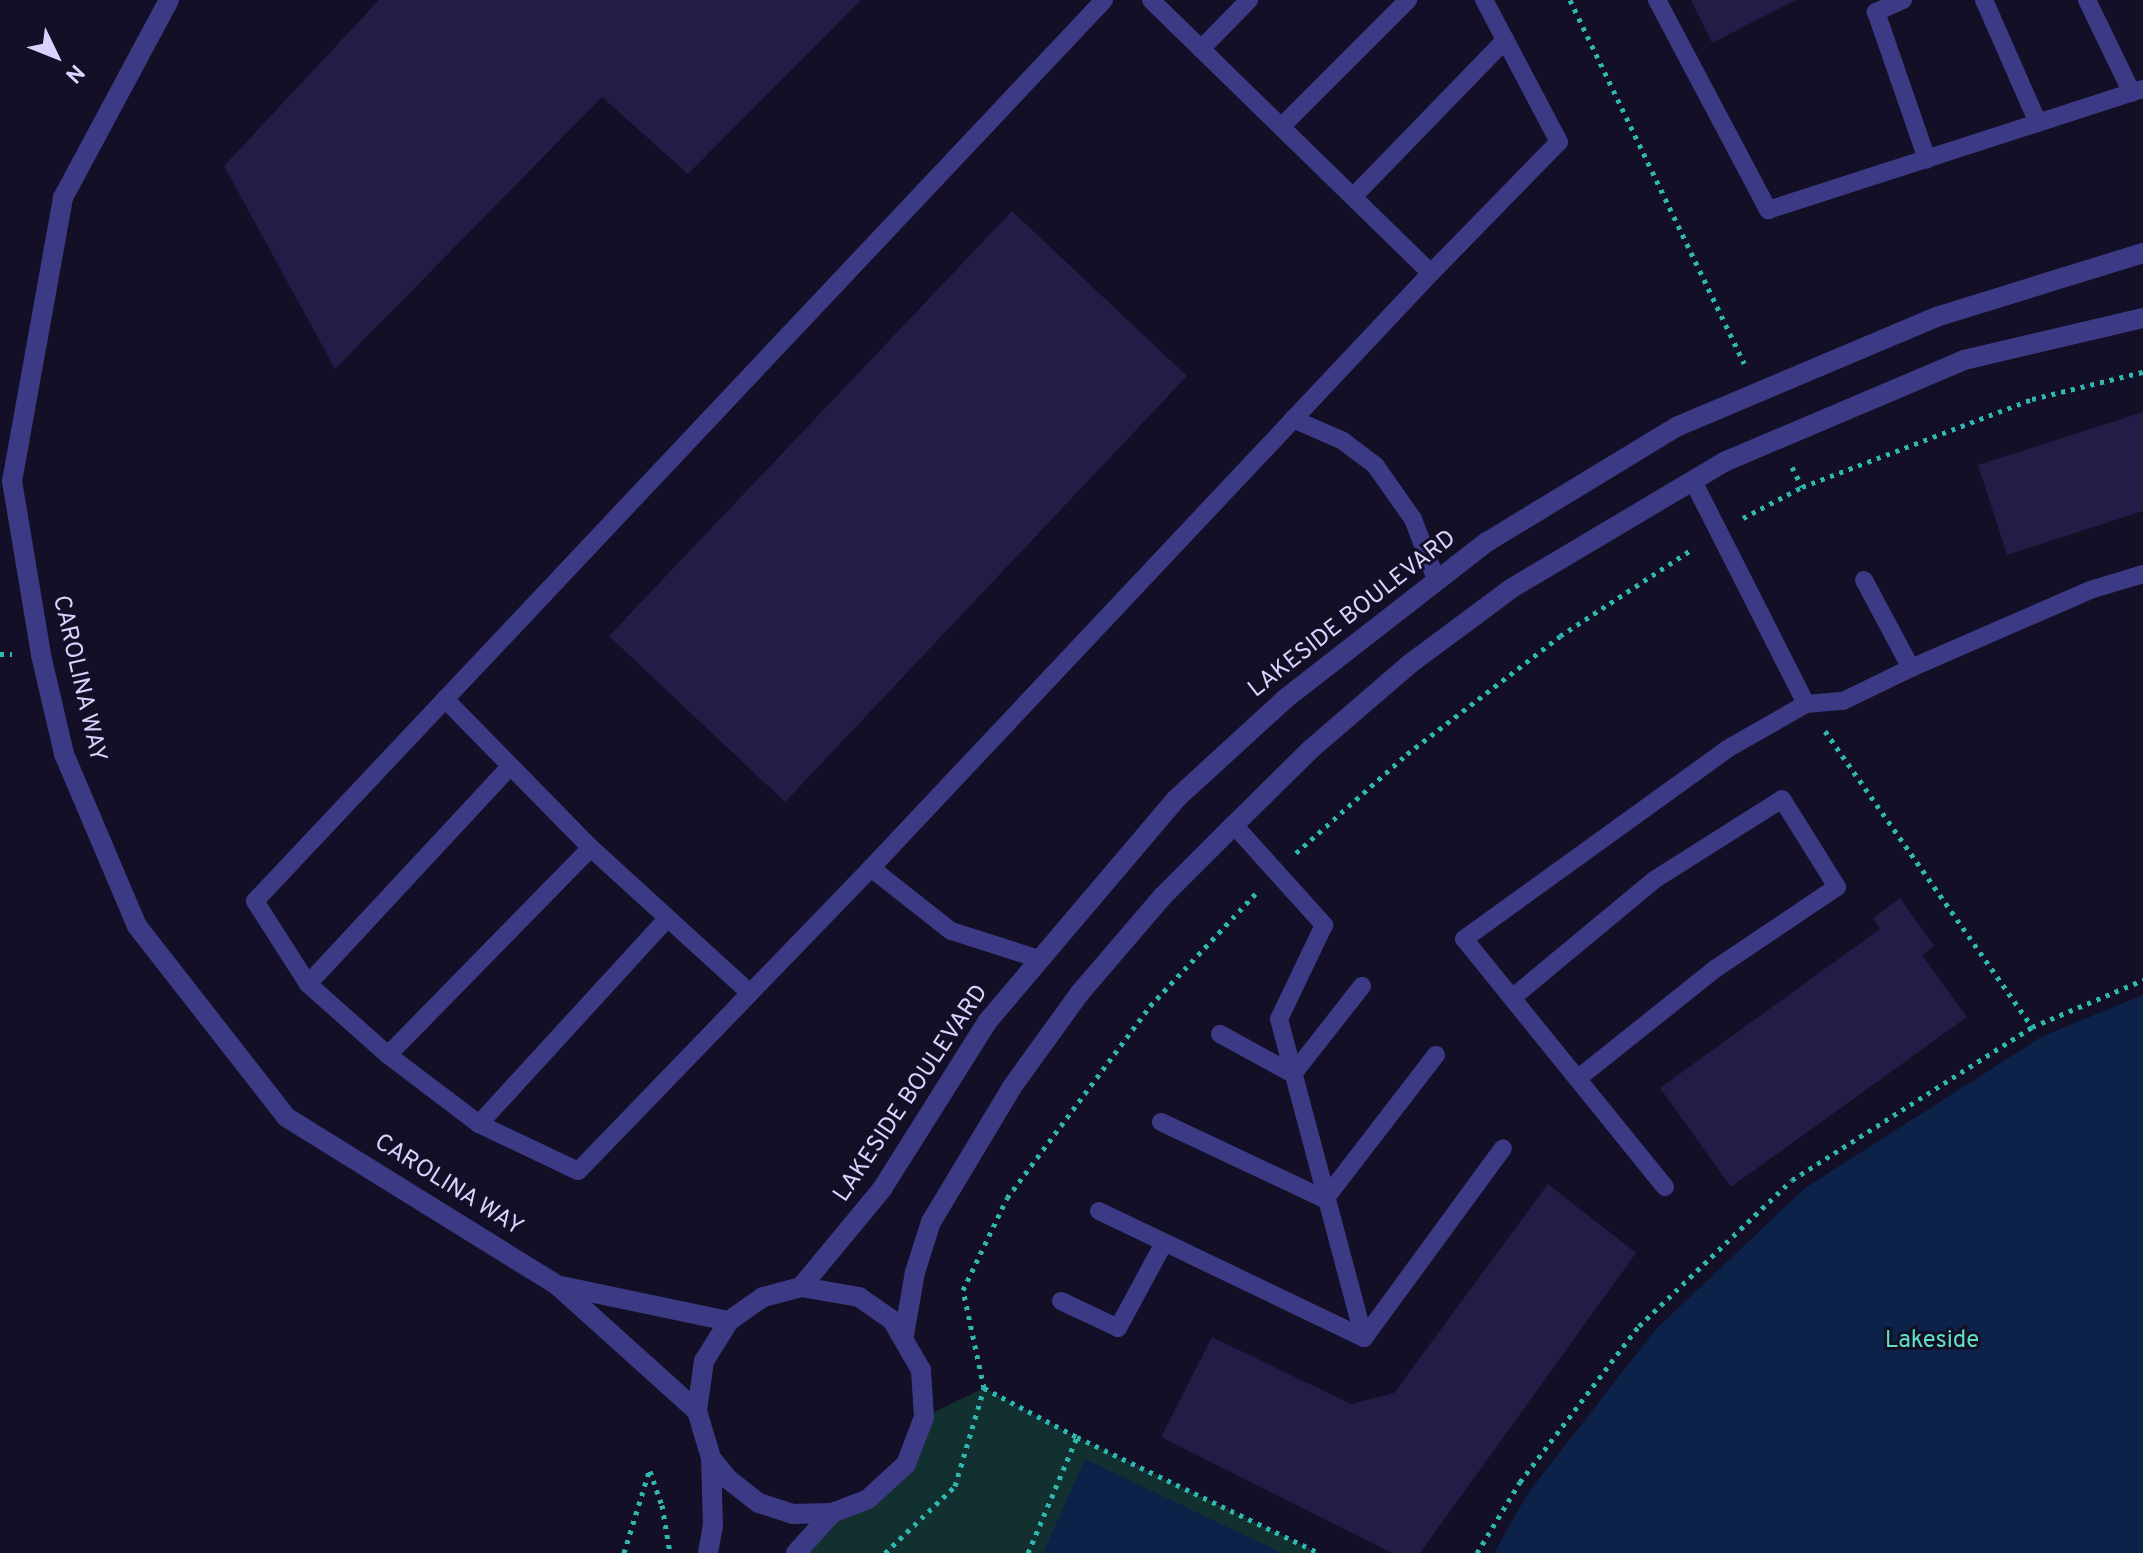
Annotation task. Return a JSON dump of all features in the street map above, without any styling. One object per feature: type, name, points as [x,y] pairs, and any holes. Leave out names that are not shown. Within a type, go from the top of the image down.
[{"type":"street","name":"CAROLINA WAY","points":[[169,0],[63,198],[12,481],[41,655],[64,754],[137,926],[286,1117],[557,1285]]},
{"type":"street","name":"LAKESIDE BOULEVARD","points":[[801,1287],[882,1189],[987,1022],[1176,799],[1285,699],[1487,542],[1676,427],[1936,317],[2143,253]]},
{"type":"street","points":[[904,1335],[915,1272],[931,1222],[1012,1087],[1079,994],[1162,897],[1234,825],[1311,749],[1411,663],[1512,588],[1693,481],[1779,439],[1964,360],[2143,318]]},
{"type":"street","points":[[557,1285],[729,1321]]},
{"type":"street","points":[[557,1285],[697,1411]]},
{"type":"street","points":[[708,1553],[713,1526],[711,1458],[697,1411],[704,1361],[729,1321],[763,1297],[801,1287],[859,1297],[904,1335],[921,1370],[924,1417],[906,1464],[868,1499],[832,1513],[792,1514],[759,1503],[728,1479],[711,1458]]},
{"type":"street","points":[[796,1553],[832,1513]]},
{"type":"lane","points":[[1104,0],[255,901],[308,984],[388,1055],[479,1124],[578,1171],[871,868],[1431,273],[1559,142],[1484,0]]},
{"type":"lane","points":[[1151,0],[1431,273]]},
{"type":"lane","points":[[1201,49],[1249,0]]},
{"type":"lane","points":[[1281,127],[1408,0]]},
{"type":"lane","points":[[1657,0],[1768,210],[2137,91],[2087,0]]},
{"type":"lane","points":[[1903,0],[1876,12],[1927,159]]},
{"type":"lane","points":[[1984,0],[2038,123]]},
{"type":"lane","points":[[1353,197],[1505,40]]},
{"type":"lane","points":[[1293,419],[1343,441],[1375,465],[1413,519],[1437,582]]},
{"type":"lane","points":[[1693,481],[1806,704]]},
{"type":"lane","points":[[1665,1187],[1464,939],[1701,765],[1806,704],[1843,701],[2090,590],[2143,574]]},
{"type":"lane","points":[[1864,580],[1911,668]]},
{"type":"lane","points":[[445,699],[509,768],[591,848],[750,993]]},
{"type":"lane","points":[[308,984],[509,768]]},
{"type":"lane","points":[[1512,998],[1654,880],[1782,799],[1837,887],[1715,969],[1577,1079]]},
{"type":"lane","points":[[1234,825],[1324,925],[1279,1019],[1364,1338]]},
{"type":"lane","points":[[388,1055],[591,848]]},
{"type":"lane","points":[[871,868],[951,931],[1039,959]]},
{"type":"lane","points":[[479,1124],[667,919]]},
{"type":"lane","points":[[1293,1074],[1362,986]]},
{"type":"lane","points":[[1220,1034],[1293,1074]]},
{"type":"lane","points":[[1325,1199],[1436,1055]]},
{"type":"lane","points":[[1161,1122],[1325,1199]]},
{"type":"lane","points":[[1364,1338],[1503,1148]]},
{"type":"lane","points":[[1099,1211],[1364,1338]]},
{"type":"lane","points":[[1061,1301],[1118,1328],[1164,1243]]},
{"type":"path","points":[[1570,0],[1758,392]]},
{"type":"path","points":[[888,1552],[955,1486],[984,1388],[963,1290],[1007,1198],[1150,1006],[1277,870],[1407,754],[1560,636],[1719,531],[1802,487],[2032,399],[2143,372]]},
{"type":"path","points":[[1779,439],[1802,487]]},
{"type":"path","points":[[1806,704],[2032,1027]]},
{"type":"path","points":[[1477,1553],[1520,1482],[1639,1326],[1781,1190],[2032,1027],[2143,980]]},
{"type":"path","points":[[984,1388],[1077,1437],[1319,1553]]},
{"type":"path","points":[[1028,1553],[1077,1437]]},
{"type":"path","points":[[624,1553],[649,1471],[662,1505],[670,1553]]},
{"type":"green space","points":[[984,1388],[1077,1437],[1319,1553],[796,1553],[906,1464],[924,1417]]},
{"type":"water","name":"Lakeside","points":[[2143,995],[2143,1553],[1494,1553],[1528,1493],[1655,1330],[1805,1188],[2043,1036]]},
{"type":"water","points":[[1085,1459],[1282,1553],[1043,1553]]},
{"type":"building","points":[[379,0],[861,0],[688,174],[602,97],[335,369],[224,166]]},
{"type":"building","points":[[1691,0],[1796,0],[1712,43]]},
{"type":"building","points":[[1012,211],[1187,376],[785,802],[609,636]]},
{"type":"building","points":[[2143,412],[2143,511],[2007,555],[1978,465]]},
{"type":"building","points":[[1900,898],[1934,946],[1922,955],[1967,1017],[1731,1187],[1660,1088],[1880,929],[1873,918]]},
{"type":"building","points":[[1548,1184],[1636,1253],[1420,1553],[1392,1553],[1161,1437],[1212,1337],[1351,1404],[1394,1393]]}]
